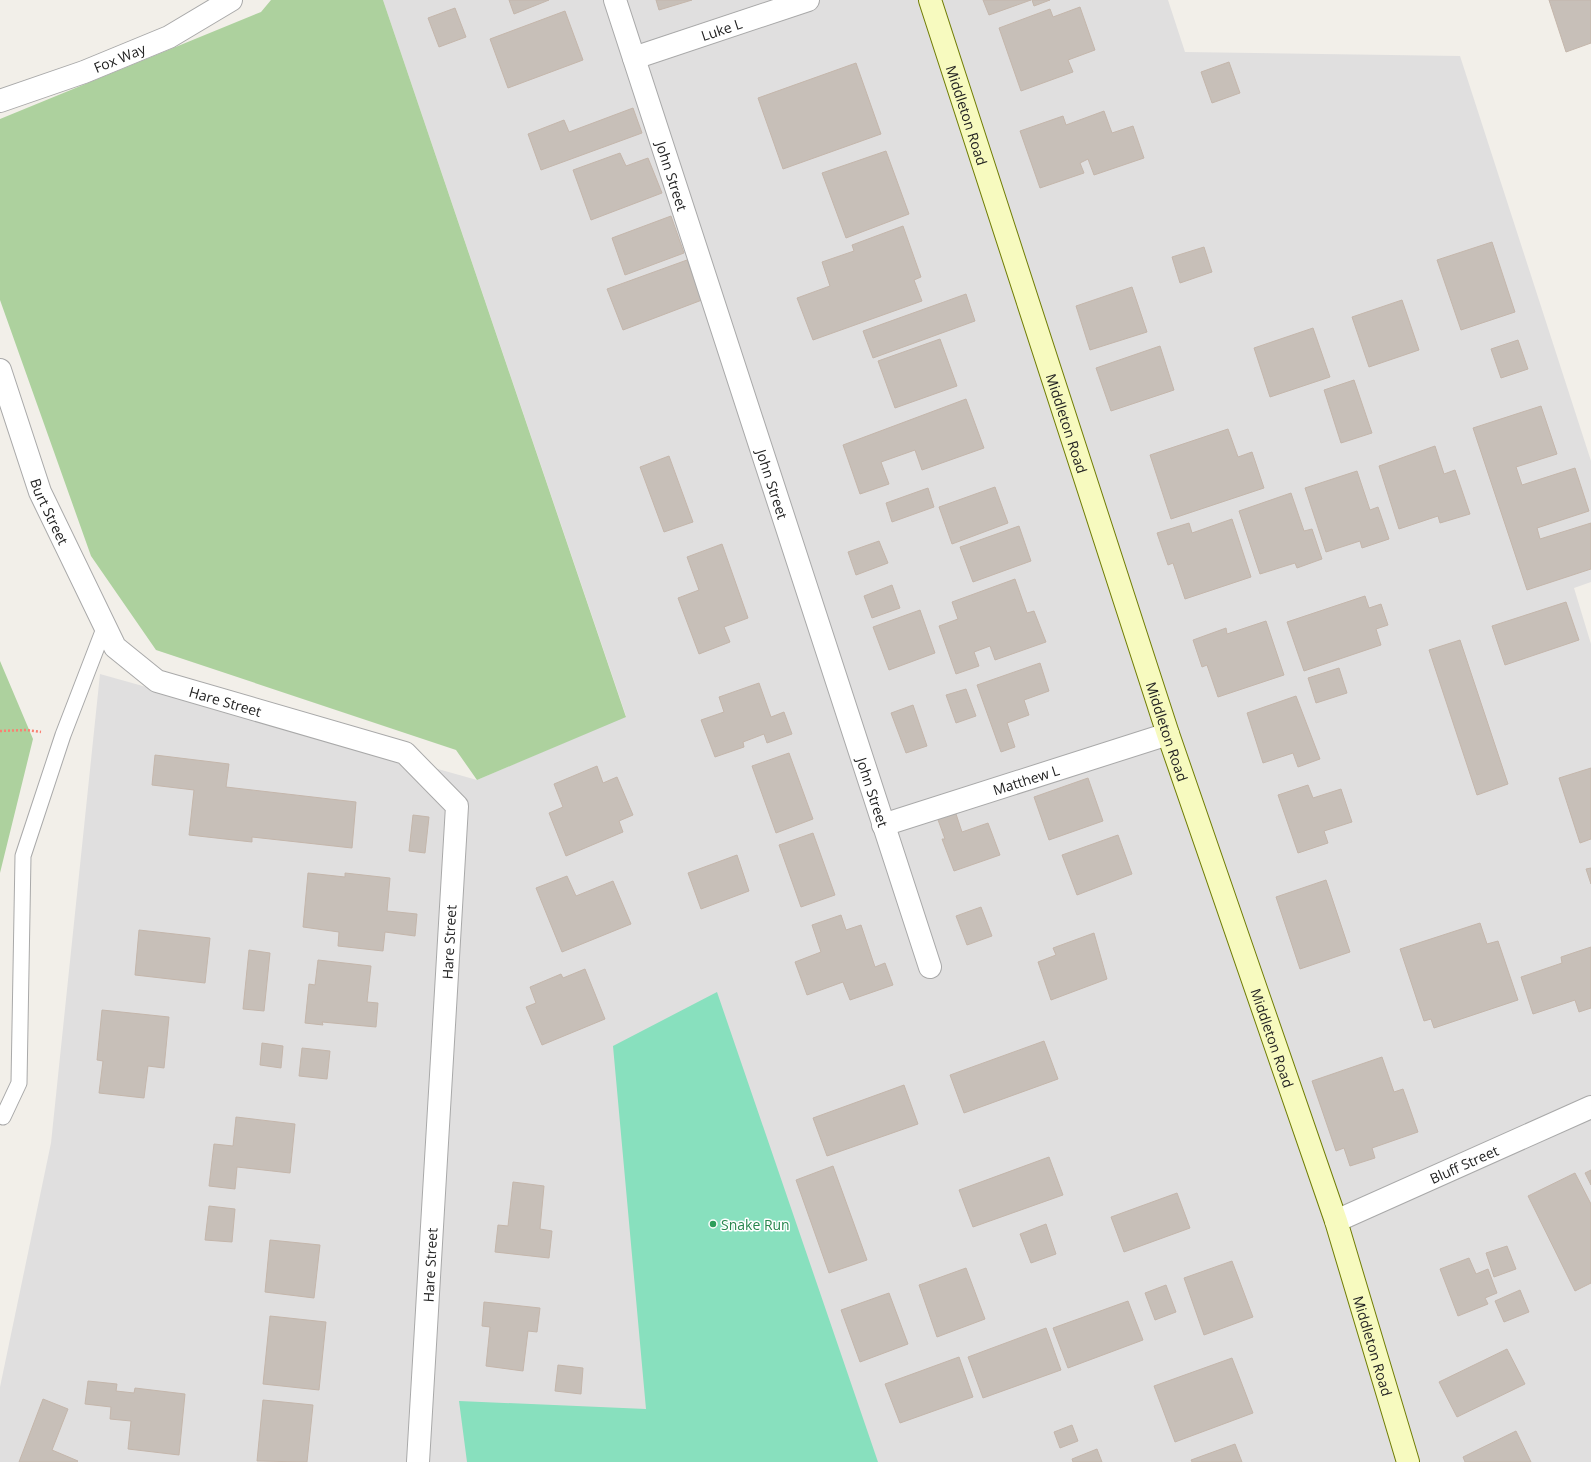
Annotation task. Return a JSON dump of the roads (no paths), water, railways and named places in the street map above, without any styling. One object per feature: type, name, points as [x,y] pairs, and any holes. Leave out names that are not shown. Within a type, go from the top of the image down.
[{"type":"main road","name":"Middleton Road","points":[[930,0],[1168,734],[1336,1221],[1408,1462]]},
{"type":"street","name":"Fox Way","points":[[0,101],[84,72],[169,37],[231,0]]},
{"type":"street","name":"John Street","points":[[615,0],[930,968]]},
{"type":"street","name":"Luke L","points":[[634,58],[808,0]]},
{"type":"street","name":"Burt Street","points":[[0,370],[40,492],[115,647]]},
{"type":"street","name":"Hare Street","points":[[115,647],[157,681],[405,753],[457,806],[418,1462]]},
{"type":"street","name":"Matthew L","points":[[883,825],[1168,734]]},
{"type":"street","name":"Bluff Street","points":[[1336,1221],[1591,1107]]},
{"type":"lane","points":[[3,1117],[19,1083],[23,856],[63,735],[105,626]]},
{"type":"place","name":"Snake Run","points":[[713,1224]]}]
